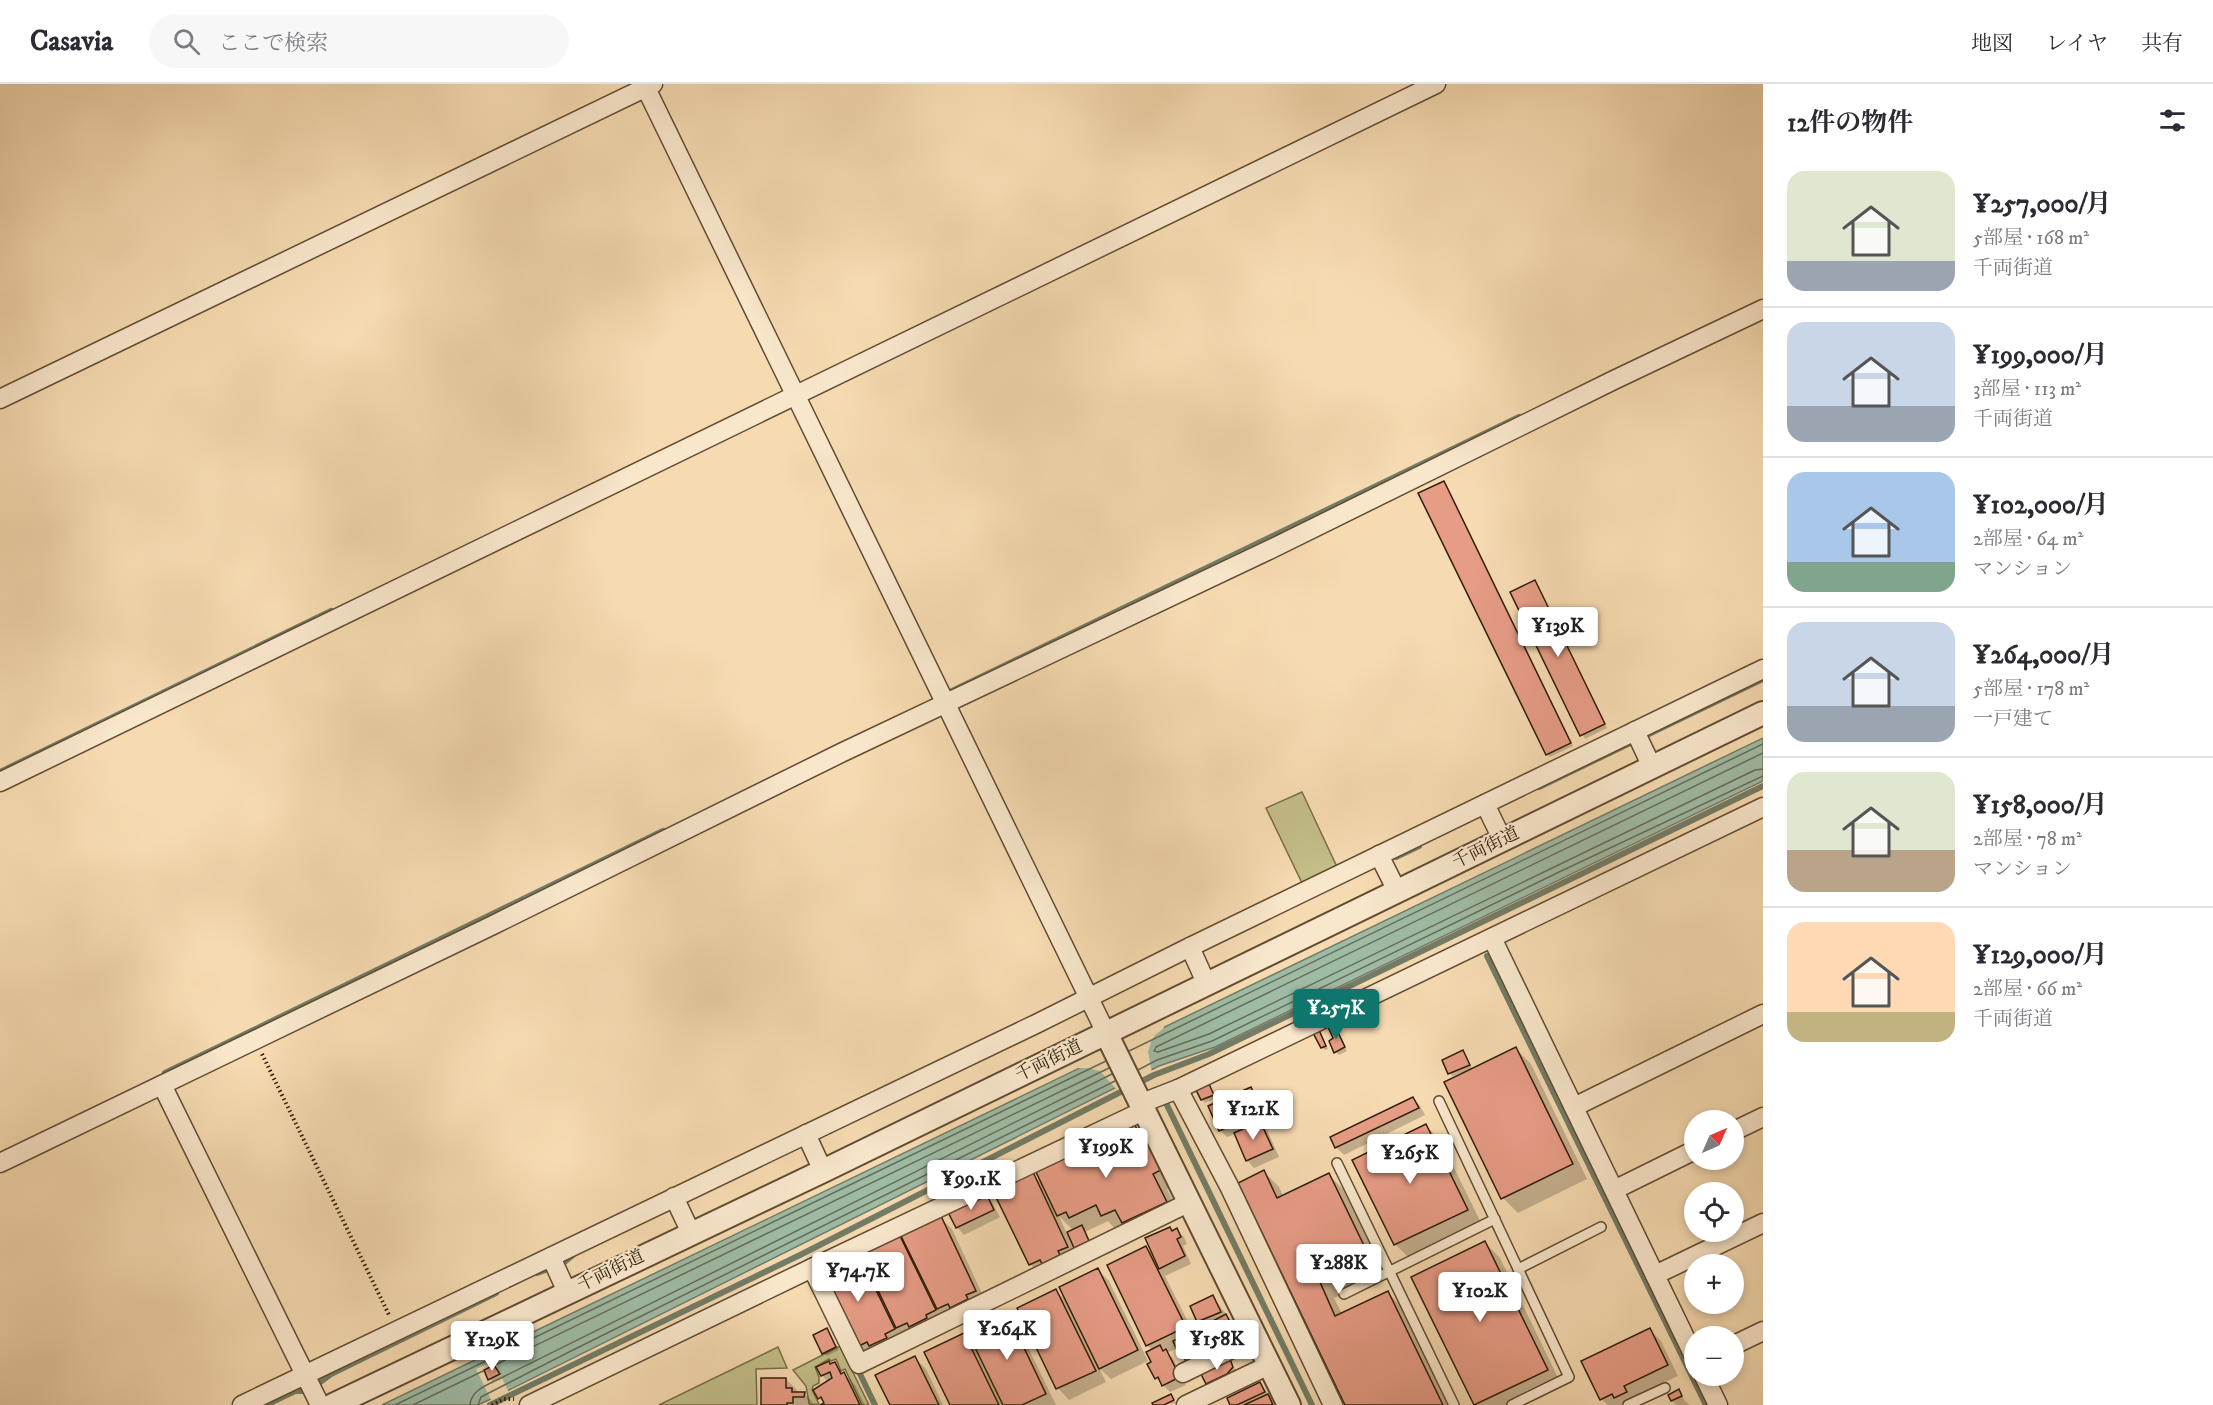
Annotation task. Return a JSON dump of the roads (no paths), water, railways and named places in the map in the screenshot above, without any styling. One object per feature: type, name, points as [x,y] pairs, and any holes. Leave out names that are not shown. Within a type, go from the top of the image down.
[{"type":"street","points":[[0,782],[1436,84]]},
{"type":"street","points":[[0,399],[647,85],[794,395],[1289,1405]]},
{"type":"street","points":[[0,1163],[256,1040],[942,698],[1269,550],[1763,309]]},
{"type":"street","points":[[242,1405],[312,1388],[397,1332],[554,1264],[809,1141],[1190,947],[1379,855],[1487,809],[1638,737],[1763,669]]},
{"type":"street","name":"千両街道","points":[[333,1405],[823,1171],[1110,1041],[1207,984],[1763,713]]},
{"type":"street","points":[[1638,737],[1652,767]]},
{"type":"street","points":[[529,1405],[812,1268],[1141,1101],[1178,1089],[1763,807]]},
{"type":"street","points":[[1487,809],[1502,839]]},
{"type":"street","points":[[1379,855],[1397,891]]},
{"type":"street","points":[[1492,938],[1684,1335]]},
{"type":"street","points":[[1190,947],[1207,984]]},
{"type":"street","points":[[1574,1107],[1763,1014]]},
{"type":"street","points":[[162,1085],[312,1388]]},
{"type":"street","points":[[1178,1089],[1229,1186],[1333,1405]]},
{"type":"street","points":[[1744,1126],[1763,1117]]},
{"type":"street","points":[[809,1141],[823,1171]]},
{"type":"street","points":[[1614,1190],[1684,1155]]},
{"type":"street","points":[[812,1268],[859,1364],[1190,1202]]},
{"type":"street","points":[[677,1204],[691,1233]]},
{"type":"street","points":[[1655,1275],[1763,1222]]},
{"type":"street","points":[[554,1264],[567,1292]]},
{"type":"street","points":[[1744,1340],[1763,1331]]},
{"type":"street","points":[[1183,1373],[1256,1337]]},
{"type":"street","points":[[1186,1405],[1269,1365]]},
{"type":"street","points":[[1709,1386],[1718,1405]]},
{"type":"lane","points":[[1439,1101],[1569,1377],[1512,1405]]},
{"type":"lane","points":[[1337,1163],[1454,1405]]},
{"type":"lane","points":[[1344,1294],[1495,1219]]},
{"type":"lane","points":[[1518,1269],[1601,1227]]},
{"type":"lane","points":[[1628,1405],[1665,1388]]},
{"type":"water","points":[[1763,738],[1763,781],[1215,1047],[1159,1066],[491,1399],[478,1405],[382,1405]]},
{"type":"waterway","points":[[948,693],[1519,417]]},
{"type":"waterway","points":[[0,772],[331,611]]},
{"type":"waterway","points":[[1539,787],[1763,679]]},
{"type":"waterway","points":[[490,1405],[800,1255],[1154,1075],[1209,1054],[1763,786]]},
{"type":"waterway","points":[[165,1073],[663,831]]},
{"type":"waterway","points":[[1396,857],[1419,846]]},
{"type":"waterway","points":[[1487,956],[1706,1405]]},
{"type":"waterway","points":[[1165,1101],[1312,1405]]},
{"type":"waterway","points":[[537,1273],[562,1264],[573,1255]]},
{"type":"waterway","points":[[266,1405],[295,1391],[302,1391],[331,1374],[496,1293]]},
{"type":"waterway","points":[[860,1374],[875,1405]]}]
